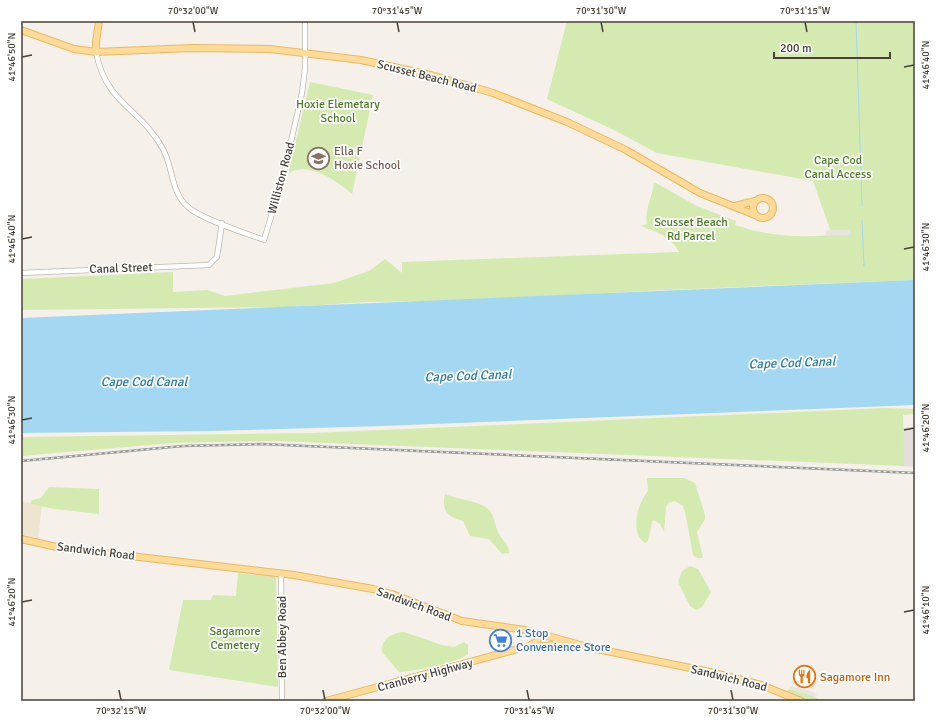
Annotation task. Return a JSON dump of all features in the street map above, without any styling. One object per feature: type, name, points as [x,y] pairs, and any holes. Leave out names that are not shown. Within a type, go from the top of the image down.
[{"type":"main road","points":[[96,52],[99,21]]},
{"type":"main road","name":"Scusset Beach Road","points":[[21,30],[67,46],[96,52],[220,47],[306,52],[403,68],[500,95],[587,131],[632,154],[700,193],[760,218],[766,219],[771,215],[773,208],[771,202],[766,198],[760,198],[743,205],[732,206]]},
{"type":"main road","points":[[755,201],[752,207],[755,215]]},
{"type":"main road","name":"Sandwich Road","points":[[21,539],[60,548],[282,574],[382,591],[457,620],[541,634],[577,645],[741,679],[801,701]]},
{"type":"main road","name":"Cranberry Highway","points":[[326,701],[523,648],[534,644],[541,634]]},
{"type":"main road","name":"Cranberry Highway","points":[[523,648],[577,645]]},
{"type":"street","name":"Williston Road","points":[[222,223],[264,240],[281,184],[299,109],[304,81],[306,52],[305,21]]},
{"type":"street","points":[[96,52],[101,73],[111,90],[148,130],[163,150],[177,192],[182,202],[195,212],[222,223]]},
{"type":"street","name":"Canal Street","points":[[21,272],[206,266],[213,264],[217,257],[222,223]]},
{"type":"street","name":"Ben Abbey Road","points":[[282,574],[282,701]]},
{"type":"shaded area","points":[[826,230],[850,230],[851,235],[826,236]]},
{"type":"shaded area","points":[[915,427],[915,467],[900,466],[894,428]]},
{"type":"shaded area","points":[[21,501],[42,506],[38,539],[21,534]]},
{"type":"shaded area","points":[[813,677],[816,678],[814,689],[791,683],[794,680],[811,685]]},
{"type":"shaded area","points":[[790,686],[817,694],[815,697],[790,689]]},
{"type":"green space","points":[[567,21],[915,21],[915,280],[665,290],[474,300],[366,302],[288,307],[21,310],[21,279],[173,272],[173,292],[207,290],[225,296],[334,283],[369,271],[385,259],[402,273],[402,262],[679,252],[668,238],[641,226],[647,224],[646,219],[654,182],[697,206],[736,221],[735,225],[747,229],[771,234],[795,236],[832,235],[813,181],[657,153],[614,130],[547,99]]},
{"type":"green space","name":"Hoxie Elemetary School","points":[[310,82],[373,95],[352,194],[330,178],[313,171],[304,169],[296,170],[288,174]]},
{"type":"green space","points":[[885,408],[915,409],[915,414],[903,415],[904,466],[275,441],[173,443],[21,456],[21,437],[313,433]]},
{"type":"green space","points":[[647,478],[684,478],[695,483],[705,515],[705,519],[697,532],[703,558],[697,558],[693,555],[683,506],[675,501],[668,503],[666,507],[664,532],[660,524],[654,520],[652,522],[648,541],[645,543],[640,538],[636,525],[638,510],[644,496],[648,491]]},
{"type":"green space","points":[[49,487],[99,489],[99,514],[55,509],[30,504],[32,500],[41,498]]},
{"type":"green space","points":[[445,494],[482,505],[487,508],[492,514],[498,531],[507,545],[509,553],[502,554],[489,539],[470,536],[463,521],[450,515],[445,509]]},
{"type":"green space","points":[[690,566],[698,569],[711,592],[702,607],[696,610],[690,606],[678,582],[682,571]]},
{"type":"green space","name":"Sagamore Cemetery","points":[[238,573],[276,577],[278,687],[169,670],[183,600],[211,600],[213,595],[236,596]]},
{"type":"green space","points":[[404,632],[442,645],[454,647],[464,642],[468,645],[468,654],[435,666],[399,672],[382,652],[382,647],[385,640],[392,635]]},
{"type":"green space","points":[[790,689],[814,696],[820,701],[807,701],[786,691]]},
{"type":"water","name":"Cape Cod Canal","points":[[915,280],[915,405],[382,426],[210,431],[21,433],[21,318]]},
{"type":"waterway","points":[[856,21],[862,206]]},
{"type":"waterway","points":[[862,220],[864,266]]},
{"type":"railway","points":[[21,461],[183,446],[261,444],[915,473]]},
{"type":"place","name":"Ella F Hoxie School","points":[[319,158]]},
{"type":"place","name":"1 Stop Convenience Store","points":[[500,640]]},
{"type":"place","name":"Sagamore Inn","points":[[804,677]]},
{"type":"park label","name":"Cape Cod Canal Access","points":[[838,167]]},
{"type":"park label","name":"Scusset Beach Rd Parcel","points":[[691,229]]}]
